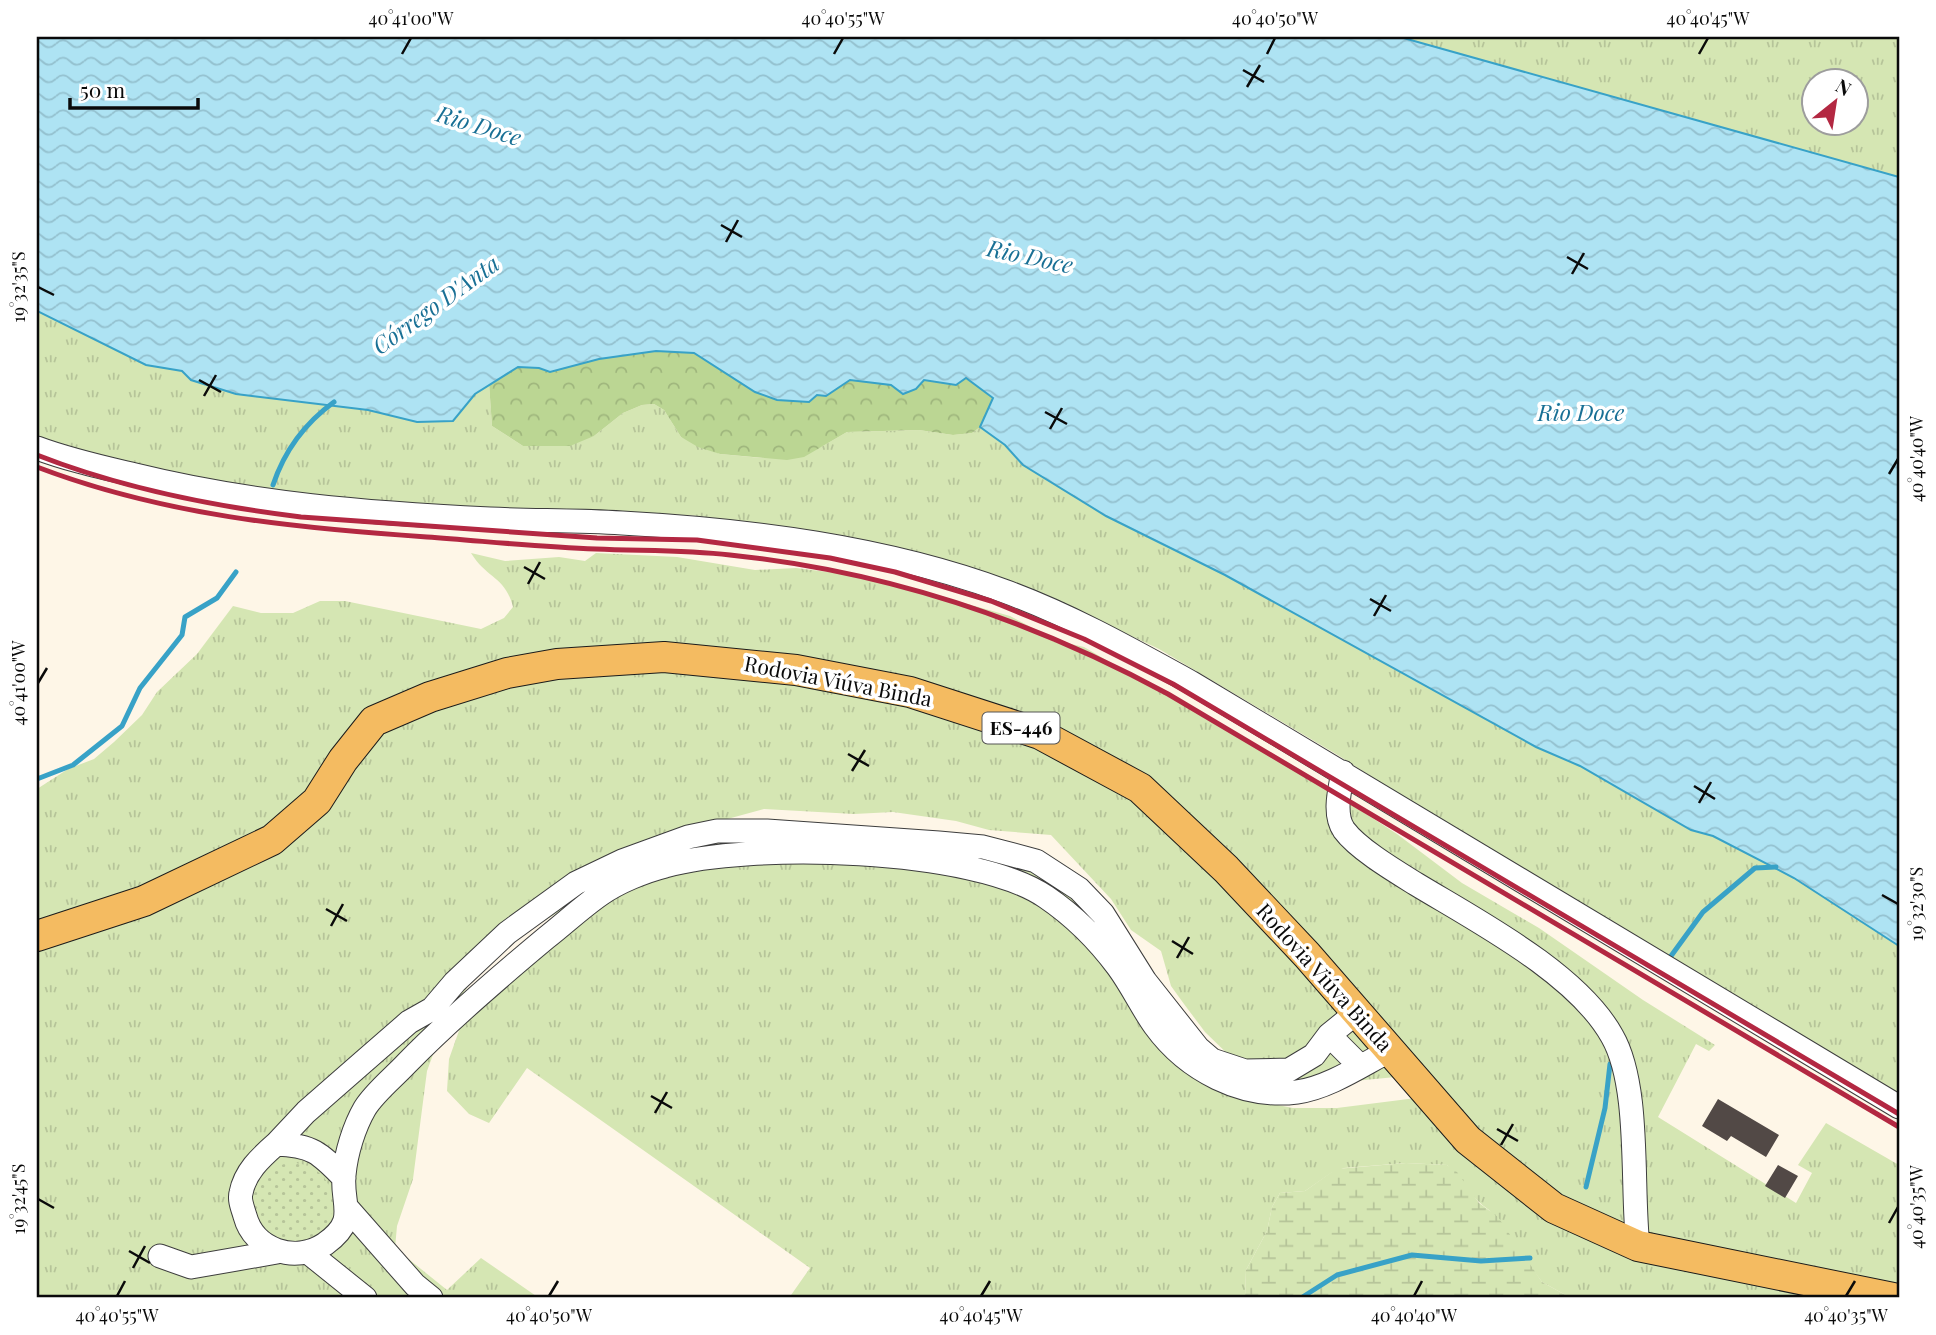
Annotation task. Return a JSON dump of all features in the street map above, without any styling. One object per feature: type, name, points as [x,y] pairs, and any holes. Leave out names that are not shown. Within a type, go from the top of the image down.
[{"type":"main road","name":"Rodovia Viúva Binda","points":[[37,936],[144,901],[272,840],[317,801],[361,735],[374,721],[392,711],[531,667],[664,657],[796,670],[910,692],[1040,734],[1140,788],[1226,869],[1468,1140],[1528,1190],[1584,1224],[1638,1246],[1893,1298]]},
{"type":"street","points":[[37,448],[63,458],[211,494],[354,511],[622,523],[736,534],[828,547],[926,567],[1005,591],[1116,642],[1343,772],[1899,1107]]},
{"type":"street","points":[[1343,772],[1339,819],[1350,836],[1393,870],[1539,961],[1577,994],[1611,1034],[1622,1054],[1629,1104],[1638,1246]]},
{"type":"street","points":[[277,1252],[249,1231],[240,1196],[254,1163],[354,1070],[409,1023],[432,1009],[463,974],[507,933],[576,883],[622,861],[688,837],[716,831],[826,834],[983,847],[1036,860],[1056,872],[1103,914],[1145,981],[1198,1048],[1212,1060],[1245,1071],[1289,1070],[1314,1055],[1329,1035],[1356,1013]]},
{"type":"street","points":[[431,1298],[415,1285],[349,1210],[344,1178],[352,1137],[366,1106],[439,1030],[603,892],[663,866],[716,855],[817,854],[934,859],[997,873],[1043,894],[1072,917],[1119,968],[1156,1028],[1184,1058],[1212,1076],[1245,1090],[1298,1092],[1389,1051]]},
{"type":"street","points":[[463,974],[483,992]]},
{"type":"street","points":[[1329,1035],[1360,1066]]},
{"type":"street","points":[[276,1144],[300,1144],[320,1153],[344,1178]]},
{"type":"street","points":[[160,1256],[191,1267],[277,1252],[309,1253],[328,1242],[340,1228],[349,1210]]},
{"type":"street","points":[[309,1253],[365,1298]]},
{"type":"green space","points":[[1400,37],[1899,37],[1899,177]]},
{"type":"green space","points":[[37,311],[146,365],[182,371],[236,394],[368,410],[417,422],[453,421],[475,394],[489,383],[492,426],[523,446],[594,436],[623,413],[642,405],[654,404],[664,410],[681,437],[720,454],[762,458],[821,447],[847,432],[919,430],[953,435],[972,433],[980,427],[1005,445],[1023,465],[1106,516],[1225,575],[1536,747],[1580,766],[1690,830],[1713,836],[1794,878],[1899,946],[1899,1111],[1336,754],[1159,649],[1042,594],[871,542],[781,526],[689,515],[536,513],[234,491],[66,448],[37,437]]},
{"type":"green space","points":[[656,351],[694,353],[723,370],[817,395],[826,396],[850,380],[891,385],[924,380],[956,384],[966,377],[993,398],[980,427],[972,433],[953,435],[919,430],[847,432],[804,457],[787,460],[720,454],[698,447],[681,437],[664,410],[654,404],[642,405],[623,413],[594,436],[570,446],[523,446],[492,426],[489,383],[518,367],[539,368],[550,372],[599,359]]},
{"type":"green space","points":[[471,553],[505,561],[559,557],[585,561],[596,553],[677,557],[755,570],[796,568],[876,578],[1010,616],[1058,641],[1084,647],[1329,790],[1397,834],[1462,883],[1539,928],[1643,1000],[1715,1045],[1709,1051],[1696,1044],[1658,1117],[1796,1203],[1812,1173],[1798,1165],[1826,1123],[1899,1165],[1899,1298],[1571,1298],[1542,1282],[1489,1210],[1447,1165],[1406,1163],[1344,1168],[1331,1173],[1305,1191],[1280,1193],[1272,1207],[1267,1231],[1246,1270],[1245,1298],[789,1298],[810,1268],[527,1068],[489,1123],[469,1114],[447,1091],[449,1059],[461,1025],[479,996],[621,891],[705,843],[959,853],[1040,870],[1087,903],[1175,1051],[1226,1095],[1293,1108],[1337,1108],[1424,1097],[1416,1075],[1324,1084],[1276,1081],[1240,1066],[1205,1032],[1171,986],[1161,951],[1131,930],[1111,899],[1051,835],[989,830],[956,821],[893,812],[854,814],[764,809],[698,827],[534,927],[482,962],[442,1030],[427,1071],[413,1179],[397,1226],[395,1248],[447,1290],[481,1258],[539,1298],[37,1298],[37,789],[68,769],[94,759],[114,742],[142,715],[157,692],[197,654],[233,606],[261,613],[293,613],[320,601],[345,601],[481,629],[504,618],[513,607],[510,597]]},
{"type":"green space","points":[[293,1163],[308,1166],[321,1175],[330,1188],[333,1203],[330,1218],[321,1231],[308,1240],[293,1243],[278,1240],[265,1231],[256,1218],[253,1203],[256,1188],[265,1175],[278,1166]]},
{"type":"green space","points":[[1406,1163],[1447,1165],[1457,1172],[1479,1203],[1498,1217],[1542,1282],[1571,1298],[1245,1298],[1246,1270],[1267,1231],[1272,1207],[1280,1193],[1305,1191],[1336,1169]]},
{"type":"water","name":"Rio Doce","points":[[37,37],[1400,37],[1899,177],[1899,946],[1794,878],[1713,836],[1691,830],[1580,766],[1536,747],[1225,575],[1106,516],[1023,465],[1005,445],[980,427],[993,398],[966,378],[956,385],[924,380],[916,389],[903,394],[891,385],[850,380],[826,396],[817,395],[809,402],[777,400],[755,392],[694,353],[656,351],[599,359],[550,372],[539,368],[518,367],[475,394],[453,421],[417,422],[368,410],[236,394],[191,380],[182,371],[146,365],[37,311]]},
{"type":"building","points":[[1718,1099],[1779,1135],[1766,1157],[1731,1136],[1727,1141],[1702,1126]]},
{"type":"building","points":[[1778,1165],[1798,1176],[1785,1198],[1765,1186]]},
{"type":"waterway","name":"Córrego D'Anta","points":[[273,485],[283,461],[297,439],[314,419],[334,402]]},
{"type":"waterway","name":"Córrego D'Anta","points":[[37,779],[73,765],[122,726],[140,688],[182,635],[185,617],[217,598],[236,572]]},
{"type":"waterway","points":[[1671,956],[1703,912],[1755,868],[1776,867]]},
{"type":"waterway","points":[[1586,1187],[1605,1108],[1610,1064]]},
{"type":"waterway","points":[[1301,1298],[1337,1275],[1412,1255],[1481,1261],[1530,1258]]},
{"type":"railway","points":[[37,455],[134,486],[267,513],[597,538],[697,540],[830,558],[895,572],[991,601],[1084,639],[1173,684],[1899,1114]]},
{"type":"railway","points":[[37,467],[132,497],[278,524],[553,547],[713,553],[788,563],[901,586],[1011,622],[1064,643],[1168,694],[1899,1127]]}]
